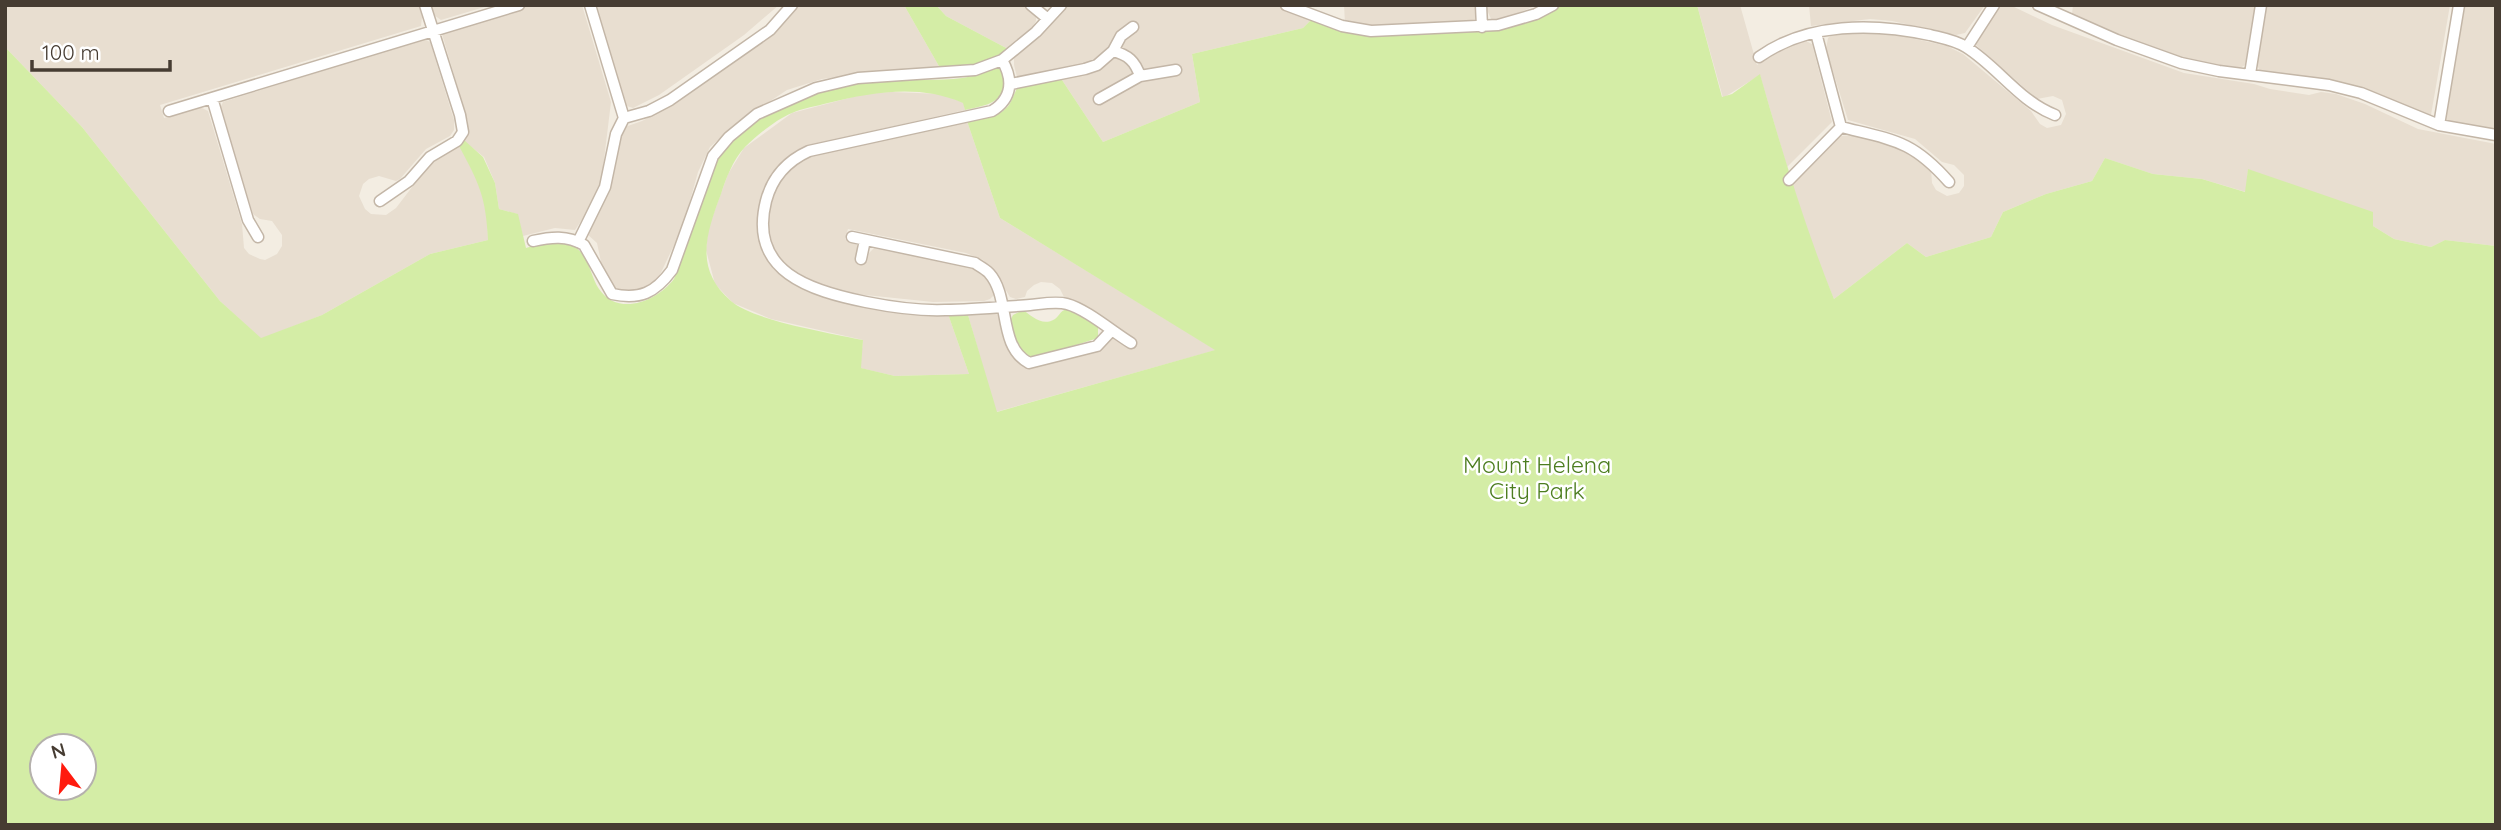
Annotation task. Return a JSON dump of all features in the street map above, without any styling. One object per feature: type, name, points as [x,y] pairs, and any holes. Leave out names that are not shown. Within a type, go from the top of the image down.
[{"type":"street","points":[[380,201],[409,181],[430,157],[457,141],[463,132],[425,5]]},
{"type":"street","points":[[169,111],[519,5]]},
{"type":"street","points":[[579,242],[605,187],[616,134],[624,118],[590,5]]},
{"type":"street","points":[[624,118],[649,111],[670,100],[770,30],[792,5]]},
{"type":"street","points":[[1031,5],[1048,19]]},
{"type":"street","points":[[533,242],[556,236],[579,242],[584,245],[612,294],[641,296],[660,286],[672,270],[713,156],[729,137],[757,114],[816,88],[858,78],[975,70],[1002,60],[1061,5]]},
{"type":"street","points":[[1286,5],[1342,26],[1371,31],[1482,27],[1507,23],[1536,14],[1553,5]]},
{"type":"street","points":[[1481,5],[1482,27]]},
{"type":"street","points":[[1967,47],[1994,5]]},
{"type":"street","points":[[2038,5],[2181,62],[2219,71],[2329,85],[2361,93],[2439,125],[2496,135]]},
{"type":"street","points":[[2065,18],[2067,5]]},
{"type":"street","points":[[2250,74],[2261,5]]},
{"type":"street","points":[[2439,125],[2459,5]]},
{"type":"street","points":[[1759,57],[1789,40],[1816,33],[1871,26],[1891,28],[1954,41],[1967,47],[2033,104],[2055,115]]},
{"type":"street","points":[[1011,84],[1097,65],[1113,51],[1121,36],[1133,27]]},
{"type":"street","points":[[1816,33],[1841,127]]},
{"type":"street","points":[[1113,51],[1129,56],[1140,76]]},
{"type":"street","points":[[1002,60],[1010,74],[1011,84],[1005,100],[992,111],[799,155],[784,168],[771,186],[762,213],[767,245],[776,262],[793,279],[838,297],[907,308],[941,310],[1067,304],[1130,343]]},
{"type":"street","points":[[1099,99],[1140,76],[1176,70]]},
{"type":"street","points":[[212,99],[248,220],[258,237]]},
{"type":"street","points":[[1789,180],[1841,127]]},
{"type":"street","points":[[1841,127],[1908,146],[1930,161],[1949,182]]},
{"type":"street","points":[[852,237],[975,263],[988,272],[999,291],[1001,307],[1016,352],[1029,363],[1097,346],[1111,331]]},
{"type":"street","points":[[861,259],[865,240]]},
{"type":"shaded area","points":[[5,5],[419,5],[421,26],[160,105],[164,118],[200,107],[208,111],[242,224],[244,248],[249,254],[260,259],[265,260],[277,254],[282,246],[282,235],[272,221],[260,219],[253,214],[220,108],[223,102],[420,40],[430,42],[454,120],[454,130],[450,136],[426,149],[400,179],[396,181],[379,176],[363,184],[359,196],[365,209],[371,214],[386,215],[396,208],[429,165],[459,146],[468,133],[468,122],[442,34],[531,5],[582,5],[611,102],[601,184],[592,205],[575,230],[555,228],[523,236],[517,214],[499,209],[495,183],[484,157],[469,145],[487,209],[488,240],[430,254],[322,315],[261,339],[220,301],[82,127],[5,47]]},
{"type":"shaded area","points":[[430,5],[491,5],[441,20],[434,15]]},
{"type":"shaded area","points":[[594,5],[779,5],[744,35],[659,95],[633,108],[624,105]]},
{"type":"shaded area","points":[[797,5],[904,5],[940,68],[822,79],[787,90],[737,123],[710,147],[698,172],[683,226],[657,281],[638,290],[619,292],[604,276],[597,243],[587,234],[622,128],[666,108],[761,42],[787,20]]},
{"type":"shaded area","points":[[936,5],[1022,5],[1036,16],[1036,21],[1028,34],[1008,49],[946,16]]},
{"type":"shaded area","points":[[1064,5],[1275,5],[1311,20],[1303,28],[1192,54],[1200,102],[1103,142],[1062,80],[1019,85],[1014,55]]},
{"type":"shaded area","points":[[1344,5],[1477,5],[1477,12],[1475,20],[1465,23],[1367,27],[1345,23]]},
{"type":"shaded area","points":[[1485,5],[1537,5],[1499,21],[1491,19]]},
{"type":"shaded area","points":[[1697,5],[1740,5],[1757,65],[1779,49],[1806,41],[1812,44],[1832,122],[1787,167],[1760,75],[1723,98]]},
{"type":"shaded area","points":[[1809,5],[1985,5],[1965,33],[1956,35],[1870,19],[1811,26]]},
{"type":"shaded area","points":[[2001,5],[2010,5],[2052,25],[2184,73],[2309,95],[2321,92],[2336,94],[2365,104],[2418,129],[2496,144],[2496,246],[2445,240],[2431,247],[2394,239],[2373,226],[2248,170],[2246,192],[2202,179],[2153,174],[2105,158],[2092,181],[2046,194],[2003,212],[1991,237],[1926,257],[1907,243],[1834,299],[1809,239],[1791,182],[1834,140],[1853,135],[1904,148],[1931,169],[1932,183],[1936,190],[1947,196],[1959,193],[1964,186],[1964,175],[1954,165],[1942,162],[1915,139],[1848,120],[1826,49],[1828,38],[1832,35],[1862,32],[1888,33],[1947,46],[1963,54],[2031,111],[2040,124],[2047,128],[2061,125],[2066,114],[2062,100],[2053,96],[2037,99],[1976,45],[1977,39]]},
{"type":"shaded area","points":[[2073,5],[2255,5],[2245,65],[2237,70],[2181,59],[2075,19],[2072,14]]},
{"type":"shaded area","points":[[2267,5],[2450,5],[2431,115],[2429,117],[2349,85],[2260,71],[2257,65]]},
{"type":"shaded area","points":[[2463,5],[2496,5],[2496,132],[2446,120]]},
{"type":"shaded area","points":[[868,93],[942,94],[964,103],[965,110],[815,144],[794,153],[772,174],[763,189],[758,217],[760,232],[779,270],[788,280],[810,292],[850,302],[948,314],[969,374],[895,376],[860,368],[863,340],[771,319],[733,303],[715,284],[706,250],[708,229],[728,174],[744,148],[792,113]]},
{"type":"shaded area","points":[[967,121],[1000,218],[1216,350],[996,412],[968,315],[999,315],[1013,354],[1023,364],[1101,347],[1114,338],[1130,347],[1135,341],[1064,297],[1060,289],[1052,283],[1041,282],[1034,285],[1025,297],[1010,297],[995,272],[983,260],[966,253],[848,229],[845,239],[857,245],[857,261],[867,262],[869,253],[875,247],[880,247],[972,266],[989,280],[994,295],[990,299],[933,302],[856,294],[817,285],[798,277],[774,251],[766,214],[778,179],[807,155]]},
{"type":"green space","points":[[904,5],[936,5],[946,16],[1008,49],[976,64],[940,68]]},
{"type":"green space","name":"Mount Helena City Park","points":[[1558,5],[1697,5],[1722,97],[1732,94],[1760,74],[1794,188],[1834,299],[1907,243],[1926,257],[1991,237],[2003,212],[2046,194],[2092,181],[2105,158],[2153,174],[2202,179],[2245,192],[2248,169],[2373,212],[2373,226],[2394,239],[2431,247],[2445,240],[2496,246],[2496,825],[5,825],[5,47],[82,127],[220,301],[261,338],[322,315],[430,254],[488,240],[480,191],[459,146],[464,140],[483,157],[495,183],[499,209],[518,214],[526,248],[557,243],[575,247],[584,256],[596,284],[607,298],[617,303],[638,303],[658,294],[674,279],[716,162],[731,142],[771,111],[794,100],[843,86],[893,80],[962,78],[998,67],[1005,74],[1003,91],[994,101],[982,106],[965,110],[963,103],[930,93],[879,93],[801,110],[780,119],[750,142],[733,163],[711,223],[706,250],[712,276],[719,289],[731,301],[757,315],[863,340],[861,368],[895,376],[969,374],[948,314],[968,315],[997,412],[1215,350],[1000,218],[967,121],[1000,113],[1009,105],[1019,85],[1062,80],[1103,142],[1200,102],[1192,54],[1303,28],[1311,20],[1340,30],[1491,30]]},
{"type":"green space","points":[[1069,309],[1098,327],[1098,338],[1035,358],[1020,352],[1010,321],[1013,315],[1023,310],[1046,322]]}]
